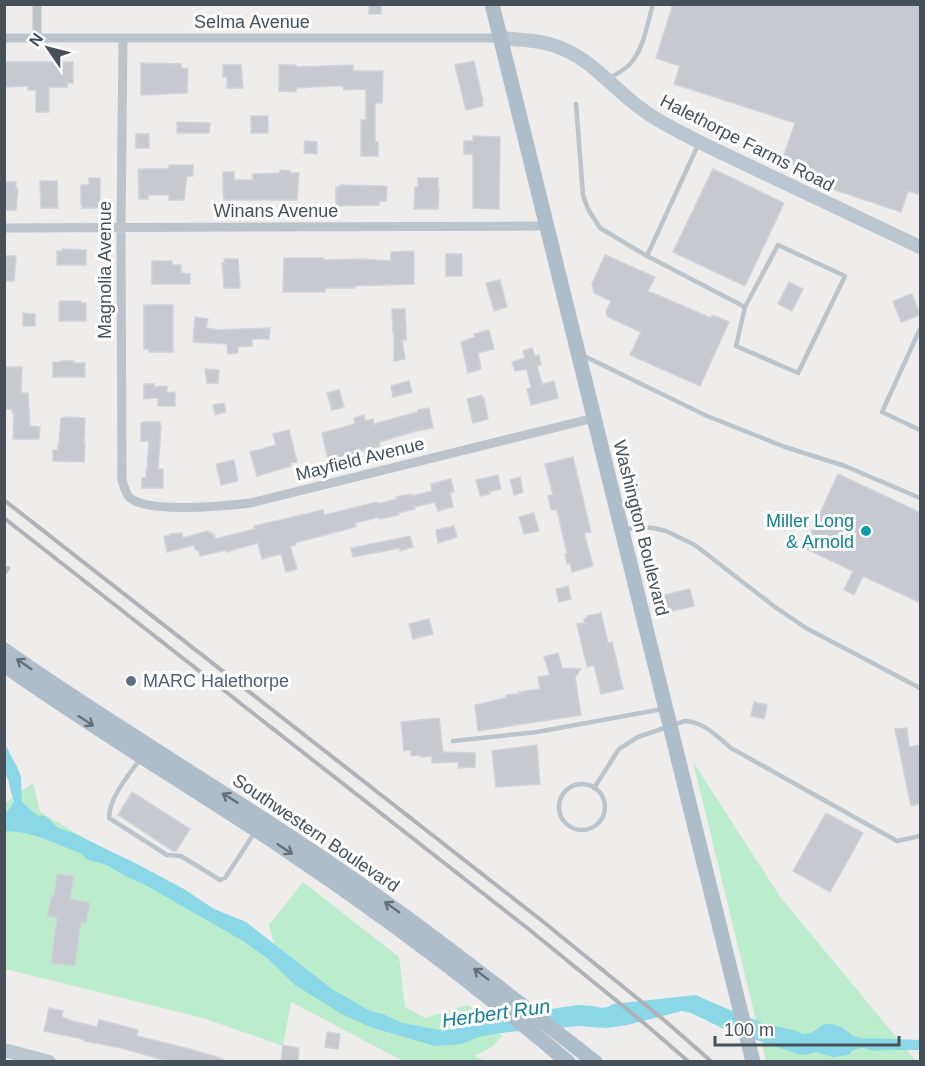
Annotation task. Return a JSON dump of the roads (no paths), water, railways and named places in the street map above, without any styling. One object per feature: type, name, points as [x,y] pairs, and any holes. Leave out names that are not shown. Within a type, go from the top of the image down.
[{"type":"main road","name":"Washington Boulevard","points":[[492,4],[753,1062]]},
{"type":"main road","name":"Southwestern Boulevard","points":[[4,650],[145,752],[411,937],[505,1009],[568,1062]]},
{"type":"main road","name":"Southwestern Boulevard","points":[[4,665],[37,689],[278,828],[418,926],[595,1062]]},
{"type":"street","points":[[37,4],[37,38]]},
{"type":"street","name":"Selma Avenue","points":[[4,38],[500,38]]},
{"type":"street","name":"Magnolia Avenue","points":[[123,38],[122,480],[125,491],[131,499]]},
{"type":"street","name":"Halethorpe Farms Road","points":[[500,38],[542,43],[560,47],[577,55],[644,111],[699,142],[921,247]]},
{"type":"street","name":"Winans Avenue","points":[[4,228],[547,226]]},
{"type":"street","name":"Mayfield Avenue","points":[[131,499],[149,505],[182,507],[250,503],[594,418]]},
{"type":"street","points":[[4,1050],[49,1062]]},
{"type":"lane","points":[[607,79],[622,71],[638,52],[653,4]]},
{"type":"lane","points":[[576,104],[584,195],[588,209],[600,228],[647,256],[745,307]]},
{"type":"lane","points":[[647,256],[699,142]]},
{"type":"lane","points":[[778,245],[845,276],[798,373],[736,346],[745,307],[778,245]]},
{"type":"lane","points":[[921,329],[919,338],[882,412],[921,430]]},
{"type":"lane","points":[[578,353],[707,416],[785,447],[845,466],[921,498]]},
{"type":"lane","points":[[622,530],[640,527],[653,528],[666,531],[695,545],[775,607],[807,628],[921,688]]},
{"type":"lane","points":[[4,574],[8,568]]},
{"type":"lane","points":[[453,741],[537,732],[666,708]]},
{"type":"lane","points":[[594,788],[619,749],[638,737],[685,721],[698,723],[708,728],[731,748],[897,841],[921,836]]},
{"type":"lane","points":[[145,752],[112,802],[109,818],[167,855],[181,856],[220,880],[225,878],[256,830]]},
{"type":"lane","points":[[577,784],[586,784],[594,788],[601,794],[604,802],[601,819],[594,826],[586,829],[569,826],[559,812],[562,794],[577,784]]},
{"type":"water","points":[[4,742],[21,776],[22,805],[32,815],[45,816],[58,828],[135,863],[184,889],[214,909],[246,922],[332,989],[370,1011],[402,1023],[440,1030],[454,1030],[486,1014],[578,1005],[602,1008],[613,1004],[696,995],[765,1024],[803,1034],[811,1033],[825,1024],[832,1024],[843,1028],[853,1036],[862,1038],[920,1040],[920,1050],[866,1047],[853,1050],[848,1055],[833,1057],[816,1052],[798,1054],[724,1029],[682,1011],[607,1028],[578,1026],[509,1032],[482,1036],[461,1044],[435,1046],[370,1027],[340,1013],[295,985],[267,958],[243,941],[147,886],[107,865],[86,859],[82,854],[43,838],[5,831],[5,813],[14,801],[5,774]]},
{"type":"waterway","points":[[20,803],[37,818]]},
{"type":"waterway","name":"Herbert Run","points":[[867,1047],[887,1048]]},
{"type":"railway","points":[[4,500],[541,920],[712,1062]]},
{"type":"railway","points":[[4,518],[531,931],[689,1062]]},
{"type":"place","name":"Miller Long & Arnold","points":[[866,531]]},
{"type":"place","name":"MARC Halethorpe","points":[[131,681]]}]
